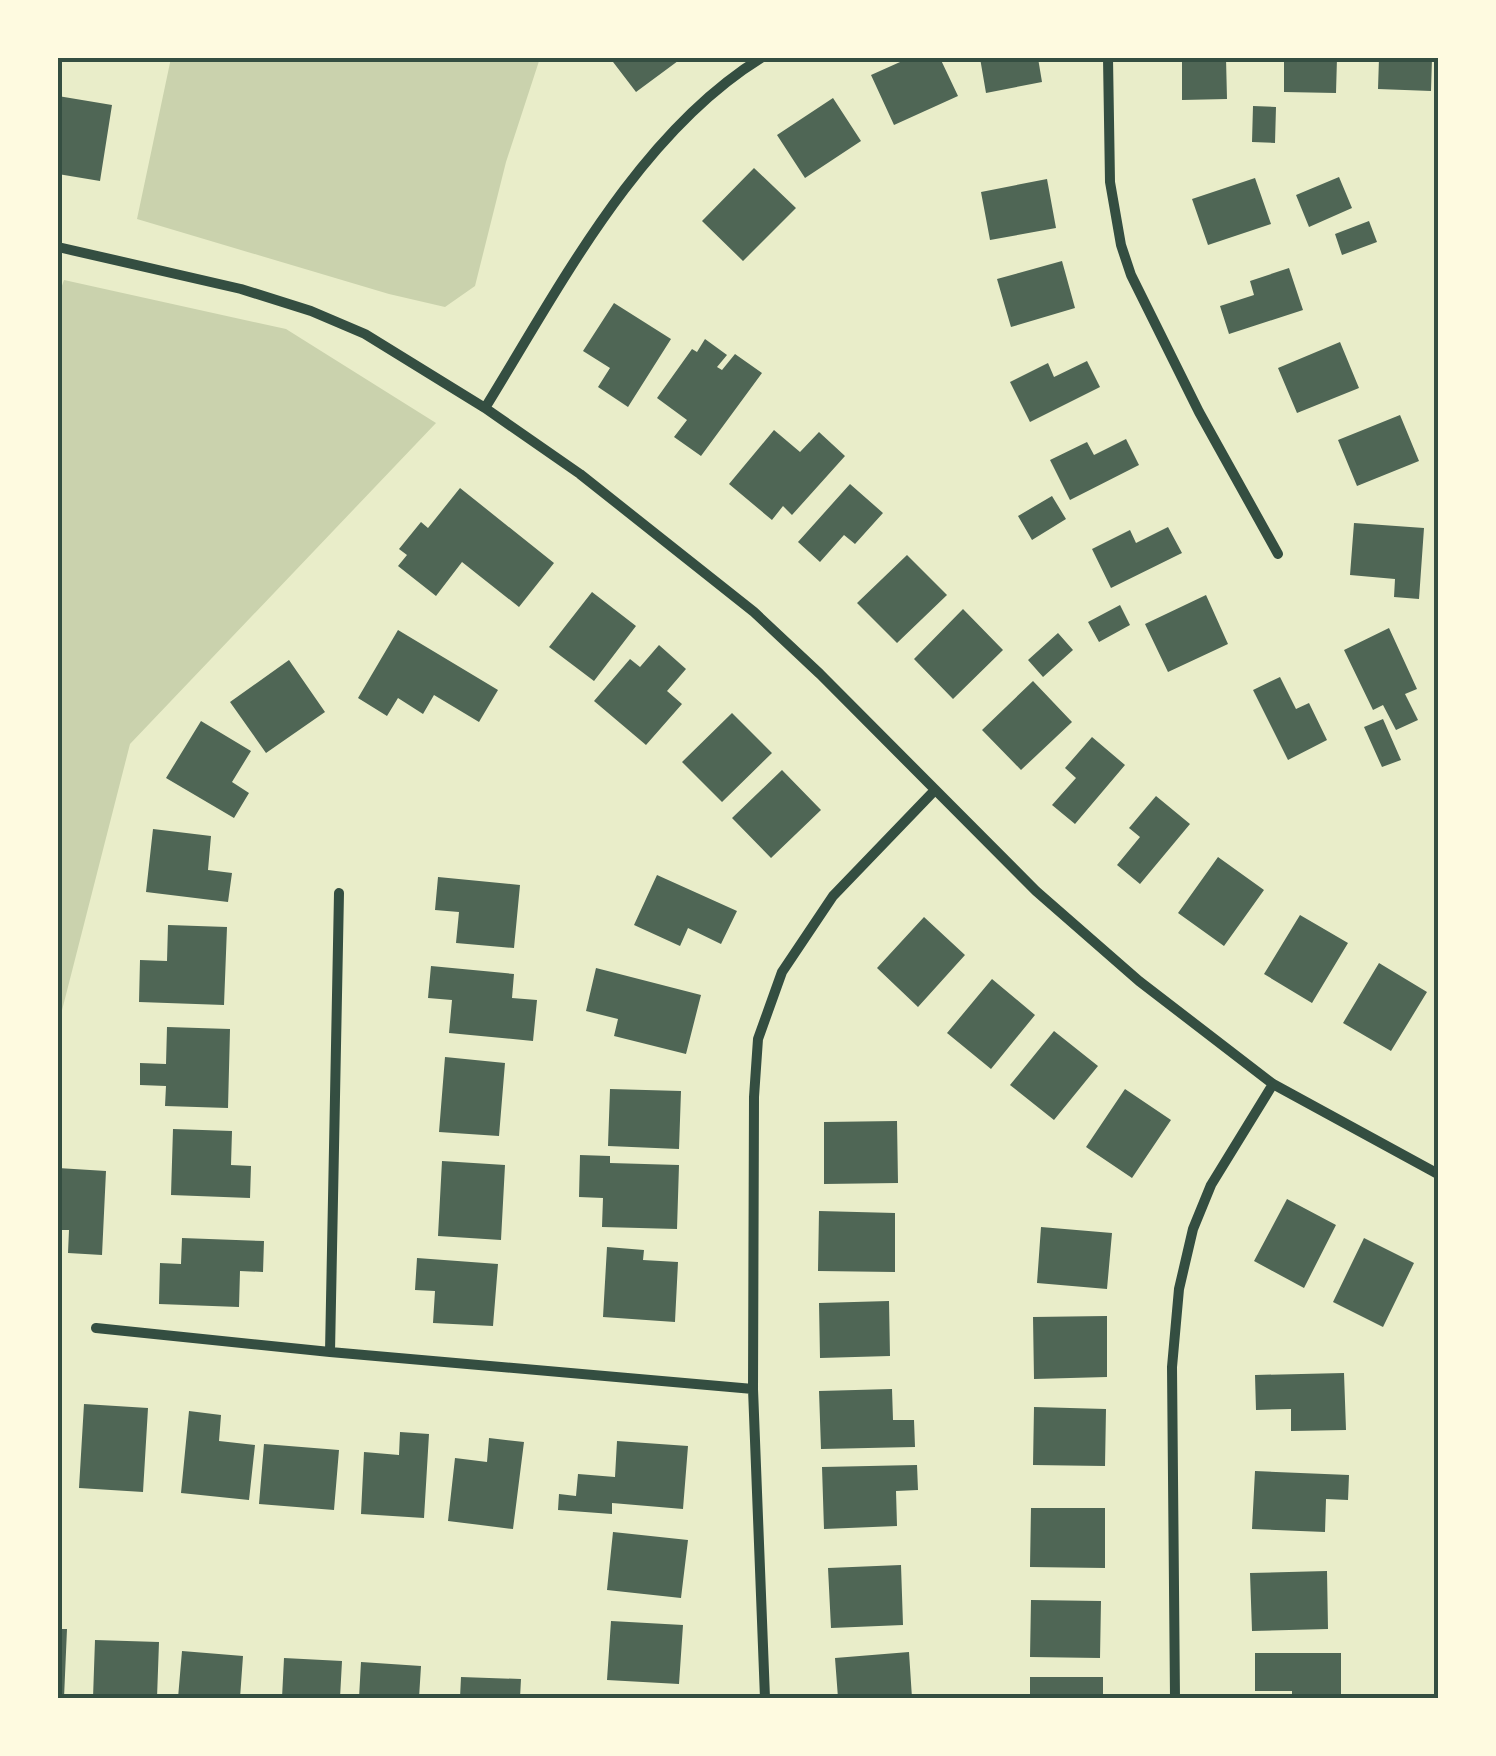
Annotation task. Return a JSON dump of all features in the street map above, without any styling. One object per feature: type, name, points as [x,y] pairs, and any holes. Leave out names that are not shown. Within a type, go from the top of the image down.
[{"type":"street","points":[[484,408],[564,279],[650,156],[711,92],[761,58]]},
{"type":"street","points":[[1108,58],[1110,182],[1121,246],[1131,275],[1199,412],[1278,554]]},
{"type":"street","points":[[58,247],[241,288],[312,312],[366,334],[484,408],[580,474],[754,612],[1036,892],[1139,981],[1273,1084],[1438,1174]]},
{"type":"street","points":[[765,1698],[752,1390],[754,1097],[758,1039],[782,972],[833,896],[935,790]]},
{"type":"street","points":[[330,1352],[339,893]]},
{"type":"street","points":[[1175,1698],[1172,1367],[1178,1289],[1193,1229],[1211,1185],[1273,1084]]},
{"type":"street","points":[[96,1328],[752,1390]]},
{"type":"green space","points":[[171,58],[540,58],[506,162],[475,286],[445,307],[137,219]]},
{"type":"green space","points":[[64,280],[286,329],[436,423],[130,744],[58,1026],[58,297]]},
{"type":"building","points":[[610,58],[682,58],[636,92]]},
{"type":"building","points":[[909,58],[940,58],[958,96],[894,125],[871,75]]},
{"type":"building","points":[[980,58],[1038,58],[1042,82],[986,93]]},
{"type":"building","points":[[1182,58],[1226,58],[1227,99],[1182,100]]},
{"type":"building","points":[[1284,58],[1337,58],[1336,93],[1284,92]]},
{"type":"building","points":[[1379,58],[1432,58],[1431,91],[1378,89]]},
{"type":"building","points":[[58,96],[112,105],[100,181],[58,174]]},
{"type":"building","points":[[833,98],[861,141],[805,178],[777,135]]},
{"type":"building","points":[[1253,106],[1276,107],[1275,143],[1252,142]]},
{"type":"building","points":[[754,168],[796,208],[743,261],[702,221]]},
{"type":"building","points":[[1339,177],[1352,208],[1309,227],[1296,195]]},
{"type":"building","points":[[1255,178],[1271,224],[1208,245],[1192,199]]},
{"type":"building","points":[[1047,179],[1056,228],[990,240],[981,192]]},
{"type":"building","points":[[1369,221],[1377,242],[1342,255],[1335,234]]},
{"type":"building","points":[[1062,261],[1075,308],[1011,327],[997,279]]},
{"type":"building","points":[[1289,268],[1303,310],[1229,334],[1220,306],[1254,295],[1250,281]]},
{"type":"building","points":[[614,303],[671,339],[628,407],[598,387],[610,368],[583,351]]},
{"type":"building","points":[[705,339],[727,355],[717,367],[722,370],[735,354],[762,373],[701,456],[674,437],[687,420],[657,398],[692,349],[697,352]]},
{"type":"building","points":[[1340,342],[1359,388],[1297,413],[1278,368]]},
{"type":"building","points":[[1087,361],[1100,387],[1030,422],[1010,382],[1048,363],[1054,377]]},
{"type":"building","points":[[1400,415],[1419,461],[1357,486],[1338,440]]},
{"type":"building","points":[[774,430],[800,452],[819,432],[845,456],[792,515],[783,506],[772,520],[729,484]]},
{"type":"building","points":[[1126,439],[1139,465],[1070,500],[1050,460],[1087,442],[1094,455]]},
{"type":"building","points":[[850,484],[883,513],[855,544],[844,535],[820,562],[798,542]]},
{"type":"building","points":[[460,488],[554,563],[519,607],[462,562],[436,596],[398,566],[407,555],[399,549],[421,522],[428,528]]},
{"type":"building","points":[[1052,496],[1066,519],[1032,540],[1018,516]]},
{"type":"building","points":[[1354,523],[1424,528],[1419,599],[1394,597],[1395,579],[1350,575]]},
{"type":"building","points":[[1168,527],[1182,553],[1111,588],[1092,549],[1130,530],[1136,543]]},
{"type":"building","points":[[907,555],[947,595],[897,643],[857,603]]},
{"type":"building","points":[[592,592],[636,626],[594,681],[549,647]]},
{"type":"building","points":[[1206,595],[1228,644],[1168,672],[1145,624]]},
{"type":"building","points":[[1120,605],[1130,625],[1099,642],[1088,622]]},
{"type":"building","points":[[963,609],[1003,650],[953,699],[914,659]]},
{"type":"building","points":[[1389,628],[1417,689],[1405,694],[1418,720],[1396,730],[1383,705],[1373,710],[1344,650]]},
{"type":"building","points":[[398,630],[498,690],[479,722],[434,695],[423,714],[398,698],[387,716],[358,698]]},
{"type":"building","points":[[1058,633],[1073,650],[1043,677],[1028,660]]},
{"type":"building","points":[[659,645],[686,669],[667,691],[682,704],[646,745],[594,701],[630,659],[640,667]]},
{"type":"building","points":[[289,660],[325,712],[266,753],[230,702]]},
{"type":"building","points":[[1280,677],[1296,709],[1309,703],[1327,740],[1288,760],[1253,690]]},
{"type":"building","points":[[1033,681],[1072,722],[1021,770],[982,730]]},
{"type":"building","points":[[732,713],[772,753],[722,802],[682,762]]},
{"type":"building","points":[[1383,719],[1401,760],[1382,767],[1364,727]]},
{"type":"building","points":[[201,721],[251,751],[232,782],[249,793],[234,818],[166,778]]},
{"type":"building","points":[[1092,737],[1125,765],[1075,824],[1052,805],[1076,778],[1065,768]]},
{"type":"building","points":[[782,770],[821,810],[771,858],[732,818]]},
{"type":"building","points":[[1156,796],[1190,824],[1140,884],[1117,865],[1140,837],[1129,828]]},
{"type":"building","points":[[153,829],[211,836],[208,870],[232,873],[228,902],[146,892]]},
{"type":"building","points":[[1218,857],[1264,890],[1224,946],[1178,913]]},
{"type":"building","points":[[657,875],[737,911],[721,944],[688,928],[680,946],[634,925]]},
{"type":"building","points":[[438,877],[520,885],[514,948],[456,943],[459,912],[435,910]]},
{"type":"building","points":[[1300,915],[1348,943],[1312,1003],[1264,974]]},
{"type":"building","points":[[924,917],[965,955],[918,1007],[877,968]]},
{"type":"building","points":[[168,925],[227,927],[224,1005],[139,1002],[140,960],[167,961]]},
{"type":"building","points":[[1379,963],[1427,992],[1391,1051],[1343,1023]]},
{"type":"building","points":[[431,966],[514,974],[512,998],[537,1000],[533,1041],[449,1033],[452,1000],[428,998]]},
{"type":"building","points":[[596,968],[701,995],[686,1054],[614,1036],[618,1019],[586,1011]]},
{"type":"building","points":[[992,979],[1035,1015],[991,1069],[947,1033]]},
{"type":"building","points":[[167,1027],[230,1029],[228,1108],[165,1106],[166,1086],[140,1085],[140,1063],[166,1064]]},
{"type":"building","points":[[1054,1031],[1098,1066],[1054,1120],[1010,1085]]},
{"type":"building","points":[[445,1057],[505,1063],[499,1136],[439,1132]]},
{"type":"building","points":[[610,1089],[681,1091],[679,1149],[608,1146]]},
{"type":"building","points":[[1125,1089],[1171,1120],[1132,1178],[1086,1147]]},
{"type":"building","points":[[897,1121],[898,1183],[824,1184],[824,1122]]},
{"type":"building","points":[[173,1129],[232,1131],[231,1165],[251,1166],[250,1198],[171,1195]]},
{"type":"building","points":[[580,1155],[610,1156],[610,1163],[679,1165],[677,1229],[602,1227],[603,1198],[579,1197]]},
{"type":"building","points":[[442,1161],[505,1165],[501,1240],[438,1236]]},
{"type":"building","points":[[58,1168],[106,1171],[102,1255],[68,1253],[69,1230],[58,1230]]},
{"type":"building","points":[[1287,1199],[1336,1225],[1304,1288],[1254,1261]]},
{"type":"building","points":[[819,1211],[895,1213],[895,1272],[818,1271]]},
{"type":"building","points":[[1041,1227],[1112,1233],[1107,1289],[1037,1283]]},
{"type":"building","points":[[182,1238],[264,1241],[263,1272],[240,1271],[239,1307],[159,1304],[160,1263],[181,1264]]},
{"type":"building","points":[[1364,1238],[1414,1263],[1383,1327],[1333,1302]]},
{"type":"building","points":[[607,1247],[644,1250],[643,1260],[678,1262],[675,1322],[603,1317]]},
{"type":"building","points":[[417,1258],[498,1264],[493,1326],[433,1323],[435,1291],[415,1290]]},
{"type":"building","points":[[889,1301],[890,1356],[820,1358],[819,1303]]},
{"type":"building","points":[[1107,1316],[1107,1377],[1034,1379],[1033,1317]]},
{"type":"building","points":[[1344,1373],[1346,1430],[1291,1431],[1291,1409],[1256,1410],[1255,1375]]},
{"type":"building","points":[[892,1389],[893,1420],[914,1420],[915,1447],[821,1449],[819,1391]]},
{"type":"building","points":[[84,1404],[148,1408],[143,1492],[79,1488]]},
{"type":"building","points":[[1034,1407],[1106,1409],[1105,1466],[1033,1465]]},
{"type":"building","points":[[189,1411],[221,1415],[219,1441],[255,1445],[249,1500],[181,1493]]},
{"type":"building","points":[[400,1432],[429,1434],[424,1518],[361,1514],[364,1452],[399,1455]]},
{"type":"building","points":[[489,1438],[524,1442],[513,1529],[448,1521],[455,1458],[487,1462]]},
{"type":"building","points":[[617,1441],[688,1446],[683,1509],[612,1503],[612,1514],[558,1510],[559,1494],[576,1496],[578,1474],[615,1477]]},
{"type":"building","points":[[264,1444],[339,1450],[334,1510],[259,1504]]},
{"type":"building","points":[[917,1465],[918,1490],[896,1491],[897,1526],[824,1529],[822,1467]]},
{"type":"building","points":[[1255,1471],[1349,1475],[1348,1500],[1326,1499],[1325,1532],[1252,1529]]},
{"type":"building","points":[[1031,1508],[1105,1508],[1105,1568],[1030,1567]]},
{"type":"building","points":[[613,1532],[688,1540],[681,1598],[607,1590]]},
{"type":"building","points":[[901,1565],[903,1625],[831,1628],[828,1568]]},
{"type":"building","points":[[1327,1571],[1328,1629],[1252,1631],[1250,1573]]},
{"type":"building","points":[[1031,1600],[1101,1601],[1100,1658],[1030,1657]]},
{"type":"building","points":[[611,1621],[683,1625],[679,1684],[607,1680]]},
{"type":"building","points":[[58,1629],[67,1629],[64,1698],[58,1698]]},
{"type":"building","points":[[95,1640],[159,1642],[157,1698],[93,1698]]},
{"type":"building","points":[[182,1651],[243,1656],[240,1698],[178,1698]]},
{"type":"building","points":[[909,1652],[912,1698],[838,1698],[835,1658]]},
{"type":"building","points":[[1255,1653],[1341,1653],[1341,1698],[1292,1698],[1292,1691],[1255,1691]]},
{"type":"building","points":[[284,1658],[342,1661],[340,1698],[282,1698]]},
{"type":"building","points":[[361,1662],[421,1666],[419,1698],[359,1698]]},
{"type":"building","points":[[461,1677],[521,1679],[520,1698],[460,1698]]},
{"type":"building","points":[[1030,1677],[1103,1677],[1103,1698],[1030,1698]]}]
